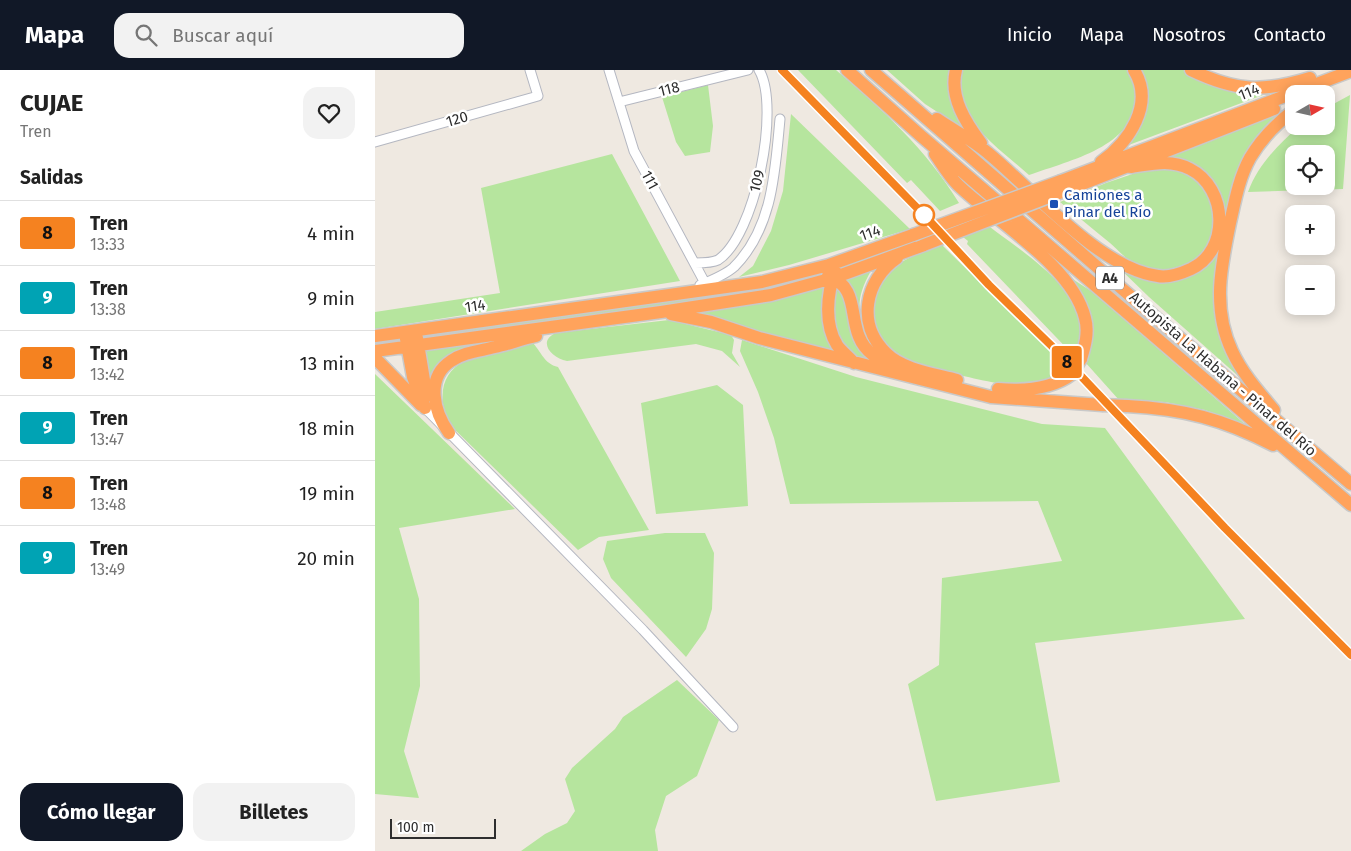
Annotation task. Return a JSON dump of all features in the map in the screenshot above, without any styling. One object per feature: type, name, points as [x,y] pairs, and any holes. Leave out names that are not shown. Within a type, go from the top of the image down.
[{"type":"highway","name":"Autopista La Habana - Pinar del Río","points":[[847,70],[1068,263],[1351,505]]},
{"type":"highway","name":"Autopista La Habana - Pinar del Río","points":[[871,70],[1135,300],[1351,484]]},
{"type":"highway","points":[[956,70],[954,86],[961,110],[966,122],[987,152]]},
{"type":"highway","points":[[1087,172],[1113,153],[1135,126],[1140,110],[1141,91],[1134,70]]},
{"type":"highway","points":[[1191,70],[1217,82],[1249,88],[1291,84],[1336,70]]},
{"type":"highway","name":"114","points":[[375,351],[771,295],[833,278],[924,245],[1064,185],[1087,172],[1351,70]]},
{"type":"highway","points":[[1335,86],[1351,80]]},
{"type":"highway","points":[[887,84],[987,152],[1079,234],[1111,258],[1140,271],[1167,277],[1185,271],[1200,263],[1217,238],[1220,223],[1219,211],[1211,190],[1192,170],[1169,162],[1131,167]]},
{"type":"highway","name":"114","points":[[375,336],[762,282],[829,265],[1064,185],[1131,167],[1285,105]]},
{"type":"highway","points":[[1285,119],[1260,143],[1244,169],[1236,194],[1220,270],[1219,286],[1223,324],[1231,351],[1250,381],[1294,435]]},
{"type":"highway","points":[[904,253],[893,261],[873,285],[867,307],[869,324],[876,340],[886,354],[902,364],[988,388],[1031,390],[1053,385],[1072,374],[1081,359],[1086,333],[1086,320],[1080,303],[1069,286],[1040,253],[957,184],[921,136]]},
{"type":"highway","points":[[1079,234],[1135,300]]},
{"type":"highway","points":[[854,362],[837,345],[829,319],[828,302],[833,278],[835,271],[839,268],[883,246]]},
{"type":"highway","points":[[1040,253],[1068,263]]},
{"type":"highway","points":[[762,282],[820,274],[845,284],[850,293],[854,325],[865,347],[873,355],[893,364],[929,372]]},
{"type":"highway","points":[[661,312],[711,322],[854,362],[991,397],[1161,407],[1208,417],[1246,431],[1295,456]]},
{"type":"highway","points":[[449,433],[439,420],[435,404],[435,388],[440,373],[450,362],[463,355],[576,324]]},
{"type":"highway","points":[[411,331],[413,377],[425,408]]},
{"type":"highway","points":[[375,358],[425,408]]},
{"type":"street","name":"120","points":[[375,142],[538,96],[530,70]]},
{"type":"street","name":"111","points":[[609,70],[634,151],[705,283]]},
{"type":"street","name":"118","points":[[619,102],[748,70]]},
{"type":"street","name":"109","points":[[695,263],[717,260],[734,244],[745,221],[758,182],[765,149],[767,117],[763,78],[759,70]]},
{"type":"street","points":[[668,296],[705,283],[733,268],[758,234],[765,218],[772,188],[780,119]]},
{"type":"street","points":[[425,408],[643,630],[733,726]]},
{"type":"green space","points":[[798,70],[836,70],[871,100],[918,148],[933,165],[959,203],[940,211],[911,180],[907,183]]},
{"type":"green space","points":[[887,70],[952,70],[950,89],[953,104],[970,133],[925,104]]},
{"type":"green space","points":[[963,70],[1129,70],[1135,94],[1133,114],[1123,130],[1109,142],[1090,153],[1029,175],[991,142],[970,117],[963,103],[961,87]]},
{"type":"green space","points":[[1140,70],[1184,70],[1213,86],[1271,92],[1118,149],[1134,132]]},
{"type":"green space","points":[[708,85],[713,126],[710,152],[685,156],[676,142],[662,97]]},
{"type":"green space","points":[[1350,95],[1343,189],[1335,189],[1335,145],[1285,145],[1285,191],[1248,192],[1257,173],[1289,135],[1335,135],[1335,103]]},
{"type":"green space","points":[[1285,109],[1285,112],[1249,151],[1215,280],[1245,382],[1117,266],[1170,280],[1218,246],[1217,191],[1166,158]]},
{"type":"green space","points":[[791,114],[910,229],[789,265],[739,277],[753,266],[771,231],[783,191]]},
{"type":"green space","points":[[612,154],[680,281],[375,329],[375,312],[500,293],[481,188]]},
{"type":"green space","points":[[1156,166],[1187,173],[1205,190],[1213,211],[1212,234],[1202,254],[1184,268],[1161,272],[1130,261],[1060,202],[1106,183]]},
{"type":"green space","points":[[990,227],[1034,260],[1063,288],[1074,303],[1080,319],[1082,335],[1076,358],[967,244],[968,241],[963,237]]},
{"type":"green space","points":[[942,245],[1067,368],[1043,383],[1015,386],[979,380],[919,364],[894,353],[887,347],[879,335],[875,321],[874,304],[877,290],[891,270],[902,262]]},
{"type":"green space","points":[[872,269],[863,288],[860,303],[863,340],[844,280]]},
{"type":"green space","points":[[1068,276],[1094,293],[1246,425],[1205,410],[1165,402],[1119,400],[1085,362],[1089,349],[1091,327],[1085,308]]},
{"type":"green space","points":[[814,278],[820,279],[739,296],[375,346],[375,341],[704,297],[718,297]]},
{"type":"green space","points":[[826,284],[835,352],[689,312]]},
{"type":"green space","points":[[837,285],[847,307],[852,337],[867,356],[881,365],[854,358],[841,343],[837,334],[834,314]]},
{"type":"green space","points":[[669,320],[731,335],[734,340],[732,353],[740,367],[722,351],[696,344],[567,361],[551,353],[547,345],[547,340],[550,336],[556,333]]},
{"type":"green space","points":[[497,339],[498,342],[481,346],[430,385],[425,351]]},
{"type":"green space","points":[[742,340],[856,377],[1042,424],[1105,428],[1245,619],[1035,643],[1060,782],[936,801],[908,684],[939,665],[942,578],[1062,561],[1038,501],[790,504],[774,438],[758,392],[740,351]]},
{"type":"green space","points":[[532,342],[549,363],[558,367],[649,530],[599,537],[578,550],[447,422],[443,400],[445,383],[452,370],[464,361],[478,355]]},
{"type":"green space","points":[[375,374],[515,509],[399,528],[419,599],[420,686],[404,751],[419,798],[375,794]]},
{"type":"green space","points":[[717,385],[743,405],[748,506],[656,514],[641,403]]},
{"type":"green space","points":[[665,533],[705,533],[714,553],[712,609],[706,629],[686,657],[611,578],[603,559],[607,541]]},
{"type":"green space","points":[[677,680],[719,720],[697,776],[666,796],[655,830],[658,851],[521,851],[545,834],[567,823],[575,811],[565,779],[572,768],[615,729],[623,717]]},
{"type":"railway","points":[[782,70],[924,215],[989,285],[1062,357],[1224,528],[1351,655]]},
{"type":"train","name":"8","points":[[782,70],[924,215],[989,285],[1062,356],[1225,528],[1351,655]]},
{"type":"place","name":"Camiones a Pinar del Río","points":[[1054,204]]}]
